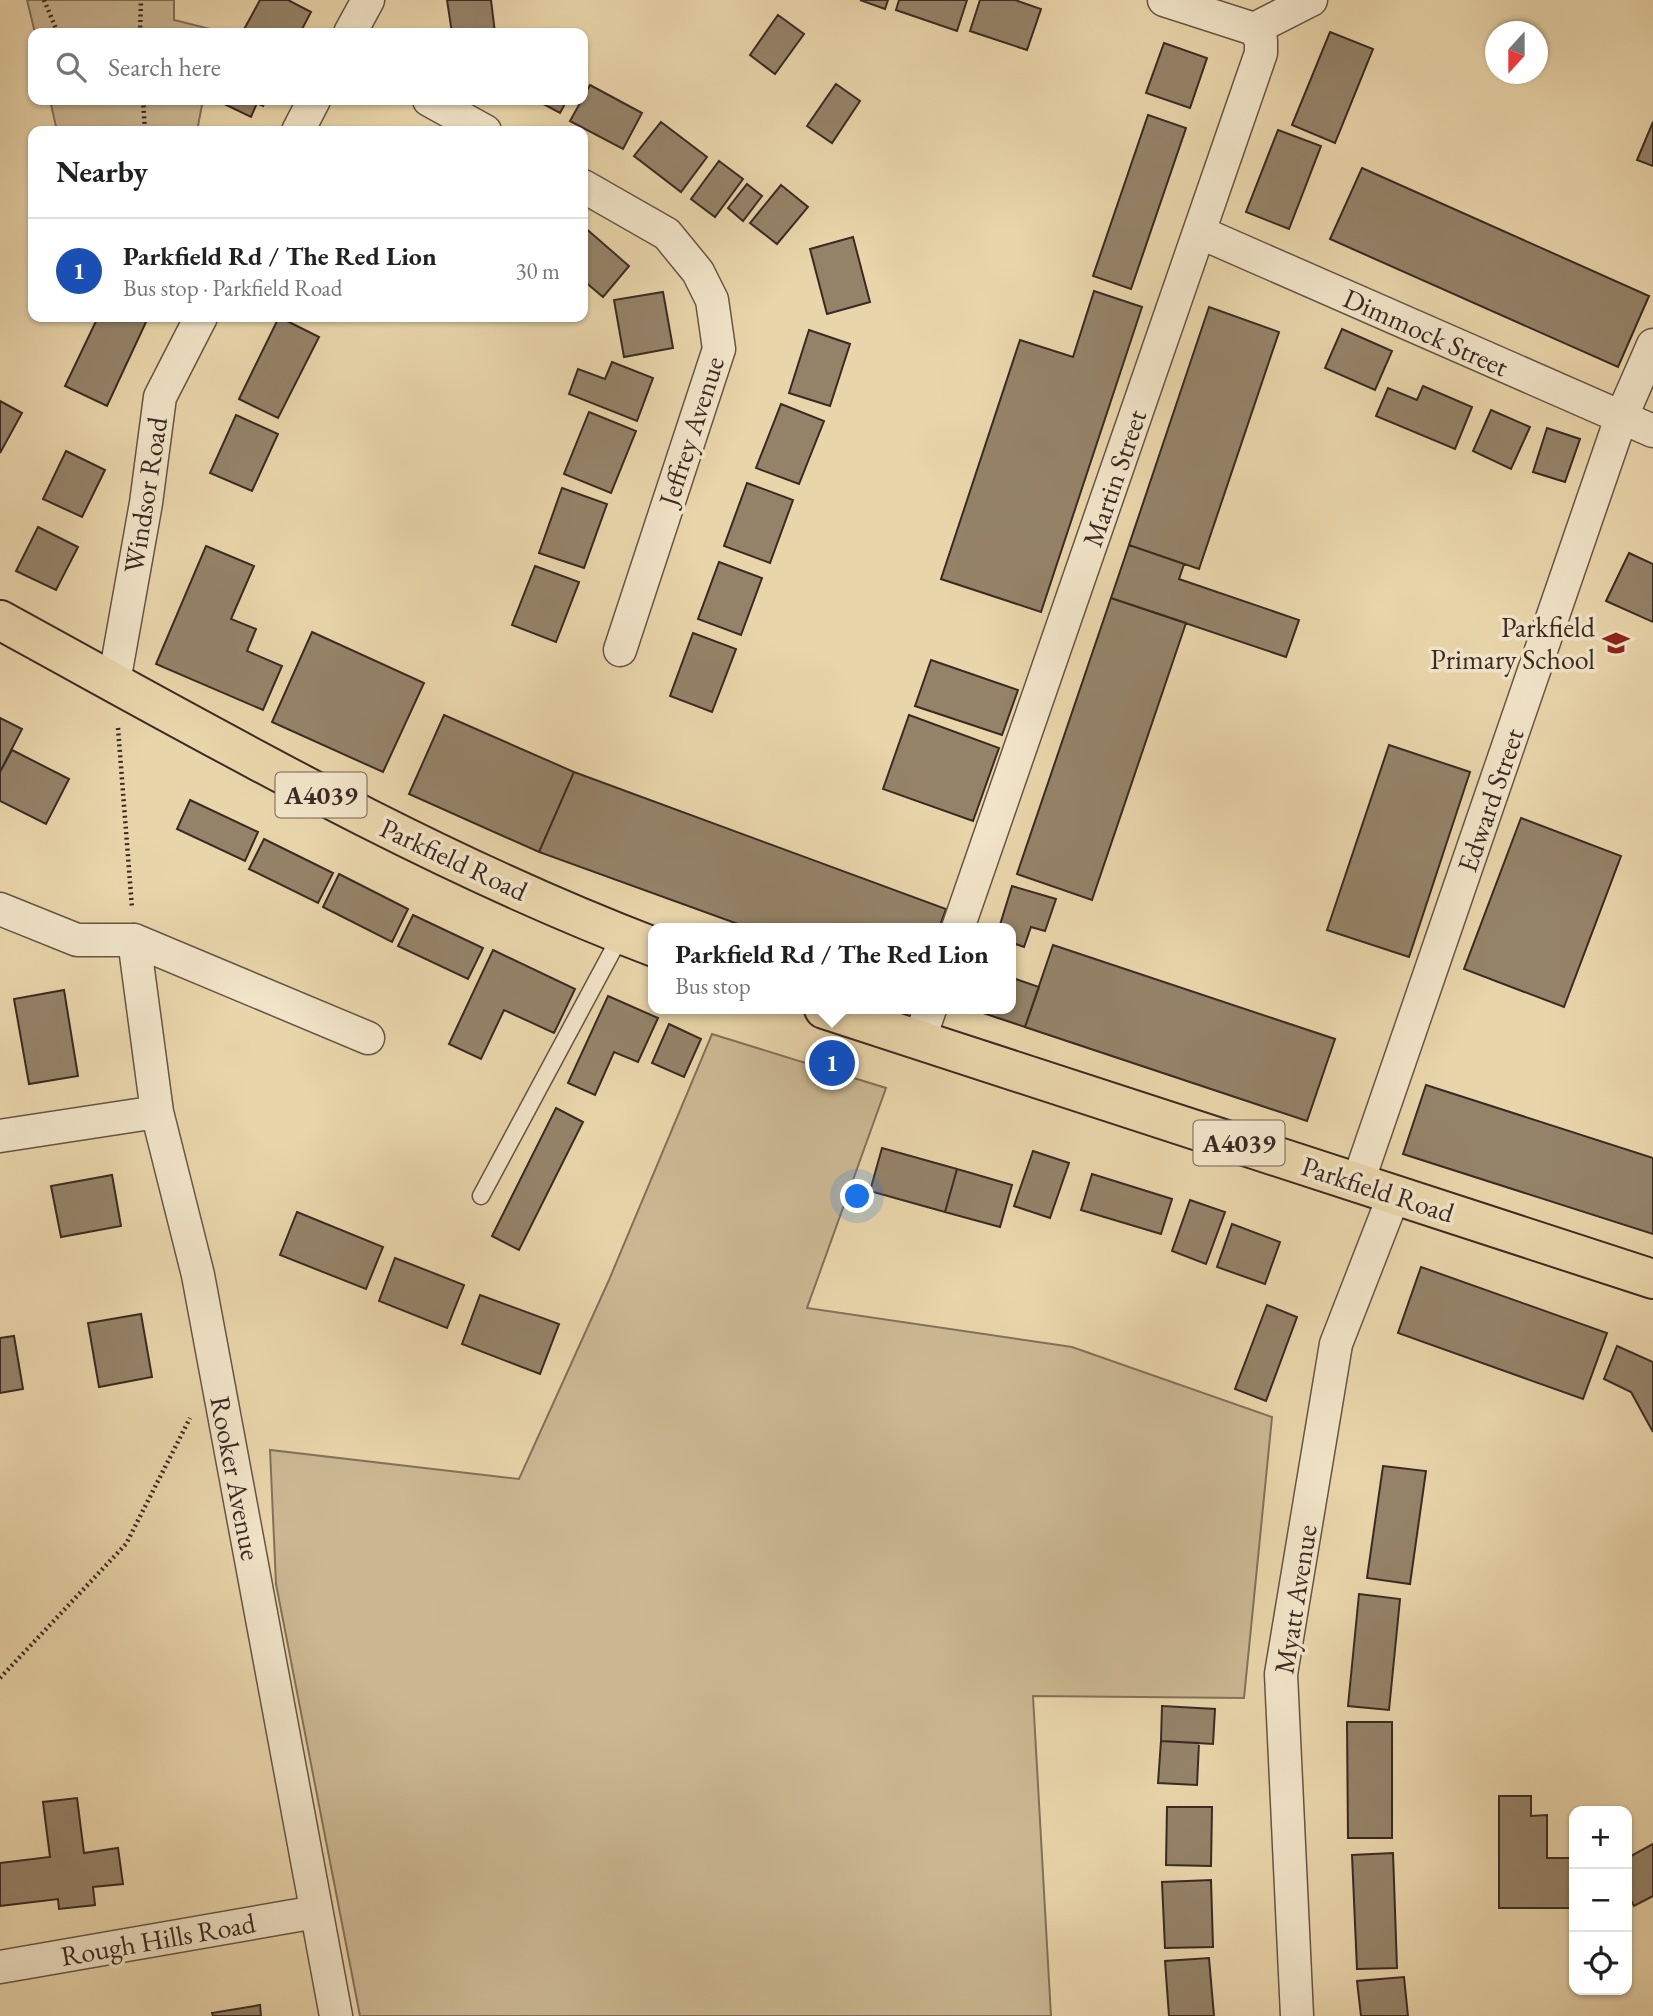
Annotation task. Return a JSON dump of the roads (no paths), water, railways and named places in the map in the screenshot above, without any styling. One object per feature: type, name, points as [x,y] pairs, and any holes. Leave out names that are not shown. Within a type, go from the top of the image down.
[{"type":"main road","name":"Parkfield Road","points":[[0,620],[309,789],[492,879],[637,941]]},
{"type":"main road","name":"Parkfield Road","points":[[855,1014],[924,1025],[1394,1195],[1653,1279]]},
{"type":"street","points":[[352,28],[368,0]]},
{"type":"street","points":[[1164,0],[1254,29],[1311,0]]},
{"type":"street","name":"Martin Street","points":[[960,923],[1261,53],[1261,40],[1254,29]]},
{"type":"street","points":[[301,126],[311,105]]},
{"type":"street","points":[[438,105],[476,126]]},
{"type":"street","name":"Jeffrey Avenue","points":[[588,189],[667,234],[698,272],[712,300],[719,349],[620,650]]},
{"type":"street","name":"Dimmock Street","points":[[1199,232],[1653,432]]},
{"type":"street","name":"Windsor Road","points":[[114,682],[146,503],[160,397],[198,322]]},
{"type":"street","name":"Edward Street","points":[[1358,1182],[1621,418],[1653,345]]},
{"type":"street","points":[[0,909],[77,940],[134,940],[368,1038]]},
{"type":"street","name":"Rooker Avenue","points":[[134,940],[157,1112],[198,1275],[335,2016]]},
{"type":"street","points":[[0,1136],[157,1112]]},
{"type":"street","name":"Myatt Avenue","points":[[1297,2016],[1281,1674],[1336,1344],[1394,1195]]},
{"type":"street","name":"Rough Hills Road","points":[[0,1967],[316,1912]]},
{"type":"lane","points":[[481,1196],[637,941]]},
{"type":"place","name":"Parkfield Primary School","points":[[1616,643]]},
{"type":"place","name":"Parkfield Rd / The Red Lion","points":[[832,1063]]}]
